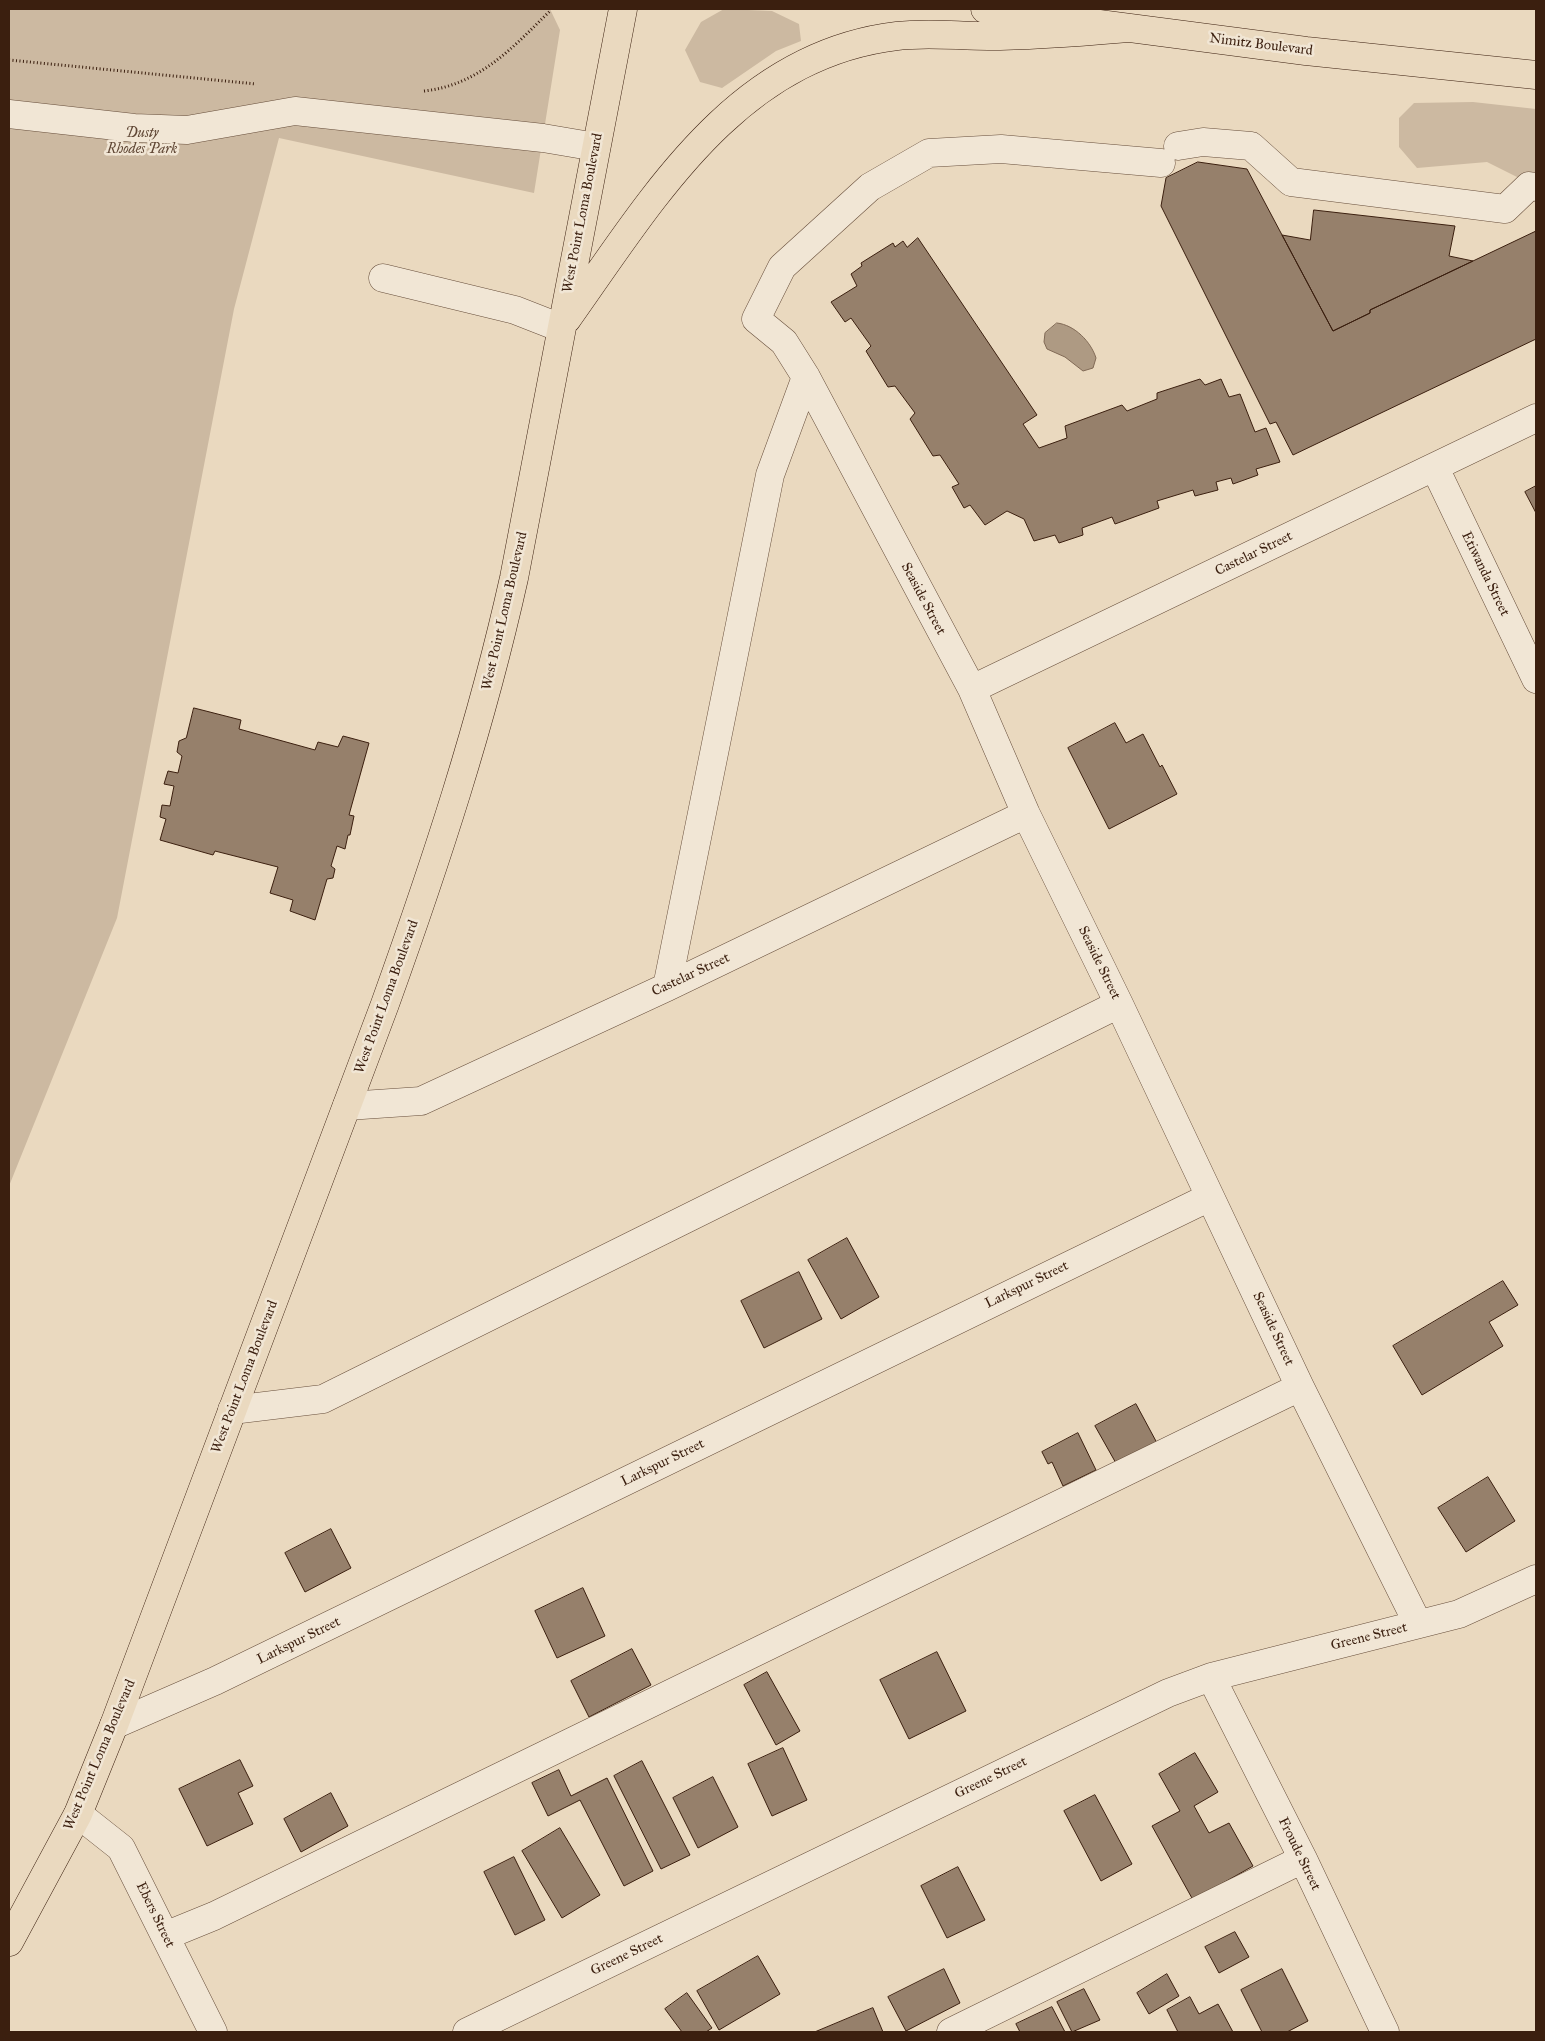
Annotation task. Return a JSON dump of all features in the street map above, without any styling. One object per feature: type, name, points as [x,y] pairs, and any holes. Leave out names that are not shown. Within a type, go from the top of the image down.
[{"type":"main road","name":"West Point Loma Boulevard","points":[[9,1942],[78,1814],[114,1725],[347,1106],[423,898],[462,781],[495,663],[514,578],[560,328],[623,9]]},
{"type":"main road","name":"Nimitz Boulevard","points":[[985,9],[1306,51],[1536,75]]},
{"type":"main road","points":[[560,328],[628,232],[697,143],[746,99],[802,64],[833,51],[898,36],[1051,35],[1128,28]]},
{"type":"street","points":[[9,114],[134,128],[187,130],[295,111],[543,138],[596,147]]},
{"type":"street","name":"Seaside Street","points":[[1418,1624],[1300,1386],[1120,1004],[1026,814],[972,689],[806,377],[784,342],[756,319],[782,267],[870,187],[929,153],[1001,149],[1170,154],[1203,142],[1251,146],[1290,182],[1506,209],[1529,186],[1536,187]]},
{"type":"street","points":[[383,278],[515,310],[560,328]]},
{"type":"street","points":[[667,987],[770,475],[806,377]]},
{"type":"street","name":"Castelar Street","points":[[972,689],[1536,418]]},
{"type":"street","name":"Etiwanda Street","points":[[1435,468],[1536,680]]},
{"type":"street","name":"Castelar Street","points":[[347,1106],[421,1101],[667,987],[1026,814]]},
{"type":"street","points":[[232,1410],[323,1399],[1120,1004]]},
{"type":"street","name":"Larkspur Street","points":[[114,1725],[216,1682],[1210,1197]]},
{"type":"street","points":[[165,1936],[259,1894],[1300,1386]]},
{"type":"street","name":"Greene Street","points":[[467,2032],[1168,1692],[1211,1677],[1459,1614],[1536,1579]]},
{"type":"street","name":"Froude Street","points":[[1211,1677],[1303,1859],[1385,2032]]},
{"type":"street","name":"Ebers Street","points":[[78,1814],[121,1848],[213,2032]]},
{"type":"street","points":[[951,2032],[1303,1859]]},
{"type":"path","points":[[418,92],[462,82],[487,69],[507,54],[551,10]]},
{"type":"path","points":[[9,60],[265,84]]},
{"type":"green space","name":"Dusty Rhodes Park","points":[[9,9],[550,9],[560,30],[534,193],[279,138],[234,309],[117,918],[9,1186]]},
{"type":"green space","points":[[724,9],[772,11],[799,24],[801,41],[776,51],[722,88],[700,82],[685,50],[701,22]]},
{"type":"green space","points":[[1473,102],[1536,109],[1536,179],[1521,179],[1487,162],[1417,168],[1399,147],[1399,118],[1414,103]]},
{"type":"shaded area","points":[[1057,323],[1070,327],[1086,340],[1096,358],[1093,368],[1083,371],[1065,357],[1047,349],[1044,342],[1045,333]]},
{"type":"building","points":[[1198,162],[1247,169],[1333,331],[1370,313],[1370,310],[1536,231],[1536,339],[1293,455],[1276,422],[1270,424],[1161,206],[1166,178]]},
{"type":"building","points":[[1314,210],[1455,226],[1449,256],[1473,261],[1370,310],[1370,313],[1333,331],[1282,235],[1310,240]]},
{"type":"building","points":[[918,238],[1037,415],[1023,424],[1039,448],[1067,438],[1065,426],[1122,405],[1127,411],[1157,399],[1157,393],[1200,379],[1205,385],[1221,379],[1229,397],[1240,394],[1255,432],[1266,428],[1280,462],[1256,469],[1258,475],[1233,484],[1231,478],[1216,482],[1218,490],[1195,496],[1193,490],[1157,501],[1159,508],[1115,524],[1112,517],[1082,528],[1083,535],[1059,543],[1055,535],[1034,541],[1024,519],[1007,511],[985,525],[970,505],[964,508],[952,487],[959,484],[940,455],[933,456],[910,419],[915,413],[895,386],[888,387],[866,351],[871,346],[851,318],[845,322],[831,302],[857,286],[851,274],[862,266],[861,263],[893,243],[895,247],[903,241],[907,247]]},
{"type":"building","points":[[1536,486],[1536,513],[1525,492]]},
{"type":"building","points":[[194,708],[241,720],[239,729],[315,750],[318,742],[338,747],[343,736],[369,743],[349,815],[354,816],[350,835],[348,835],[345,849],[337,846],[331,866],[335,869],[333,878],[327,879],[315,920],[290,911],[293,900],[270,893],[278,867],[215,851],[213,855],[160,840],[166,819],[160,817],[162,805],[170,806],[174,786],[164,784],[168,771],[178,773],[182,756],[177,752],[179,741],[186,738]]},
{"type":"building","points":[[1115,723],[1126,743],[1143,734],[1177,794],[1109,829],[1068,748]]},
{"type":"building","points":[[847,1238],[879,1297],[841,1319],[808,1260]]},
{"type":"building","points":[[799,1272],[822,1319],[764,1348],[741,1301]]},
{"type":"building","points":[[1503,1281],[1518,1305],[1489,1322],[1503,1346],[1422,1395],[1393,1346]]},
{"type":"building","points":[[1136,1404],[1157,1443],[1117,1465],[1095,1426]]},
{"type":"building","points":[[1078,1433],[1096,1470],[1063,1486],[1052,1462],[1048,1464],[1042,1452]]},
{"type":"building","points":[[1488,1477],[1515,1521],[1466,1552],[1438,1508]]},
{"type":"building","points":[[331,1529],[351,1568],[305,1592],[285,1553]]},
{"type":"building","points":[[583,1588],[605,1636],[557,1658],[535,1611]]},
{"type":"building","points":[[632,1649],[651,1685],[589,1717],[571,1681]]},
{"type":"building","points":[[937,1652],[966,1711],[909,1739],[880,1680]]},
{"type":"building","points":[[767,1672],[800,1731],[776,1745],[744,1685]]},
{"type":"building","points":[[783,1748],[807,1800],[772,1816],[748,1764]]},
{"type":"building","points":[[1195,1753],[1218,1792],[1194,1806],[1209,1833],[1229,1823],[1253,1866],[1193,1900],[1152,1826],[1180,1811],[1159,1774]]},
{"type":"building","points":[[240,1760],[253,1786],[238,1793],[253,1824],[207,1846],[179,1789]]},
{"type":"building","points":[[642,1761],[690,1855],[661,1869],[614,1776]]},
{"type":"building","points":[[559,1770],[571,1796],[607,1778],[653,1871],[624,1886],[580,1800],[548,1816],[532,1783]]},
{"type":"building","points":[[713,1777],[738,1827],[698,1848],[673,1798]]},
{"type":"building","points":[[331,1793],[348,1826],[301,1852],[284,1819]]},
{"type":"building","points":[[1095,1795],[1132,1864],[1101,1881],[1064,1811]]},
{"type":"building","points":[[560,1828],[600,1895],[562,1918],[522,1851]]},
{"type":"building","points":[[514,1857],[545,1920],[515,1935],[484,1872]]},
{"type":"building","points":[[958,1867],[985,1920],[947,1938],[921,1886]]},
{"type":"building","points":[[1235,1932],[1249,1957],[1219,1973],[1205,1947]]},
{"type":"building","points":[[758,1956],[780,1994],[719,2030],[697,1991]]},
{"type":"building","points":[[944,1969],[960,2003],[906,2031],[888,1997]]},
{"type":"building","points":[[1282,1969],[1308,2021],[1287,2032],[1262,2032],[1241,1990]]},
{"type":"building","points":[[1167,1974],[1179,1996],[1149,2014],[1137,1993]]},
{"type":"building","points":[[1084,1989],[1100,2020],[1072,2032],[1057,2002]]},
{"type":"building","points":[[687,1993],[712,2028],[706,2032],[682,2032],[665,2009]]},
{"type":"building","points":[[1190,1997],[1199,2014],[1218,2004],[1233,2032],[1178,2032],[1167,2010]]},
{"type":"building","points":[[1052,2007],[1065,2032],[1020,2032],[1016,2024]]},
{"type":"building","points":[[873,2008],[883,2032],[815,2032]]}]
